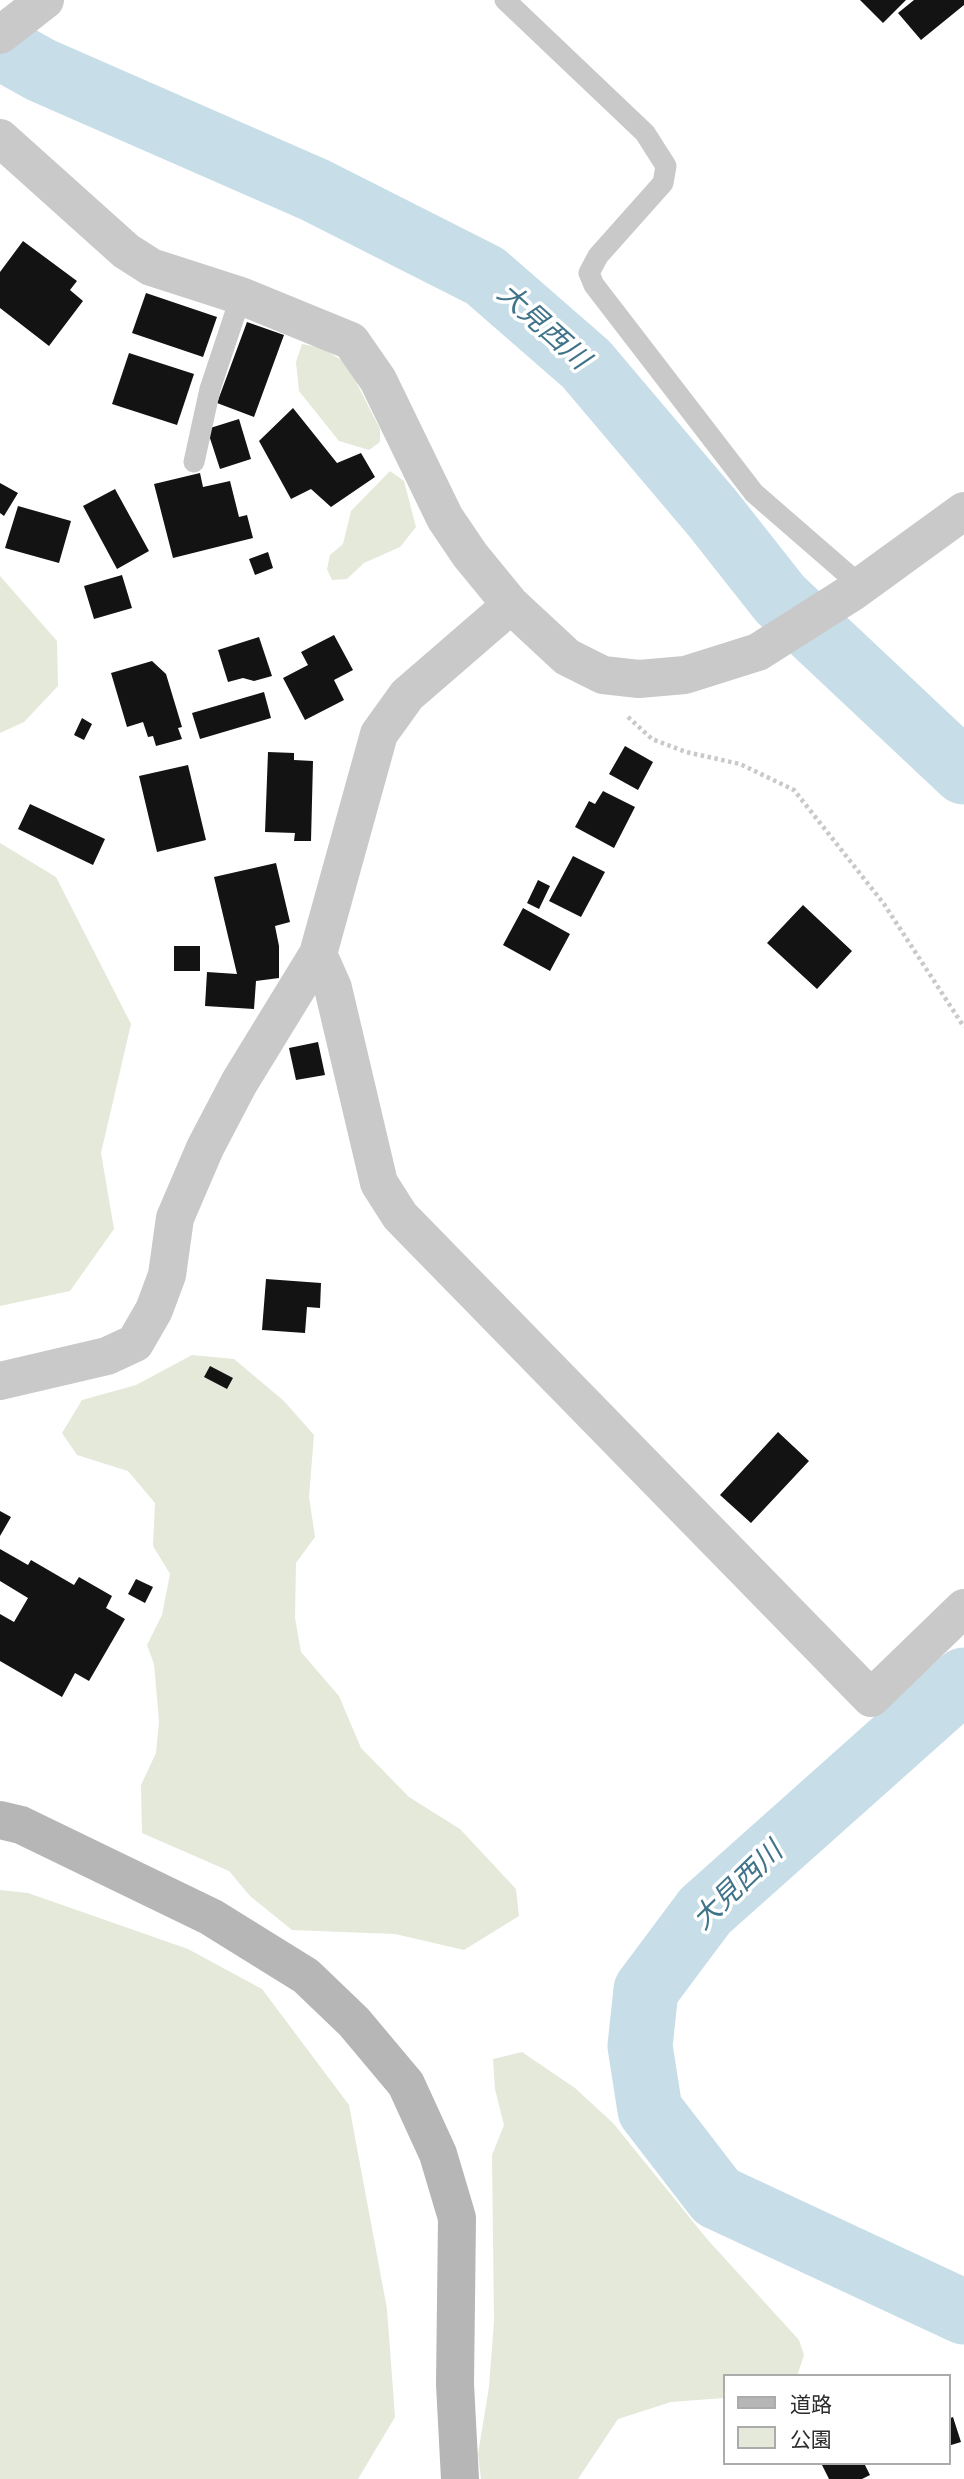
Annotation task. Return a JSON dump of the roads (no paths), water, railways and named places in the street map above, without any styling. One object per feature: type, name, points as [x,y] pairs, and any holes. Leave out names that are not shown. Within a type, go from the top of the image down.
[{"type":"street","points":[[0,35],[40,5]]},
{"type":"street","points":[[0,138],[151,267],[241,296],[351,341],[378,380],[445,518],[511,605],[567,657],[603,675],[639,679],[685,675],[758,652],[856,589],[964,511]]},
{"type":"street","points":[[0,1381],[107,1356],[135,1343],[154,1310],[167,1275],[175,1218],[205,1148],[239,1083],[318,954],[379,734],[407,695],[511,605]]},
{"type":"street","points":[[318,954],[333,988],[379,1183],[400,1216],[871,1698],[964,1608]]},
{"type":"street","points":[[0,1820],[22,1825],[211,1917],[306,1976],[354,2022],[406,2084],[438,2154],[457,2218],[455,2384],[460,2479]]},
{"type":"lane","points":[[505,0],[645,132],[666,166],[663,183],[598,256],[589,273],[594,285],[754,493],[856,589]]},
{"type":"lane","points":[[194,461],[210,389],[241,296]]},
{"type":"waterway","name":"大見西川","points":[[0,47],[41,70],[315,190],[485,276],[586,364],[713,514],[780,599],[964,772]]},
{"type":"waterway","name":"大見西川","points":[[964,1680],[705,1911],[646,1990],[640,2046],[650,2110],[717,2197],[964,2312]]}]
